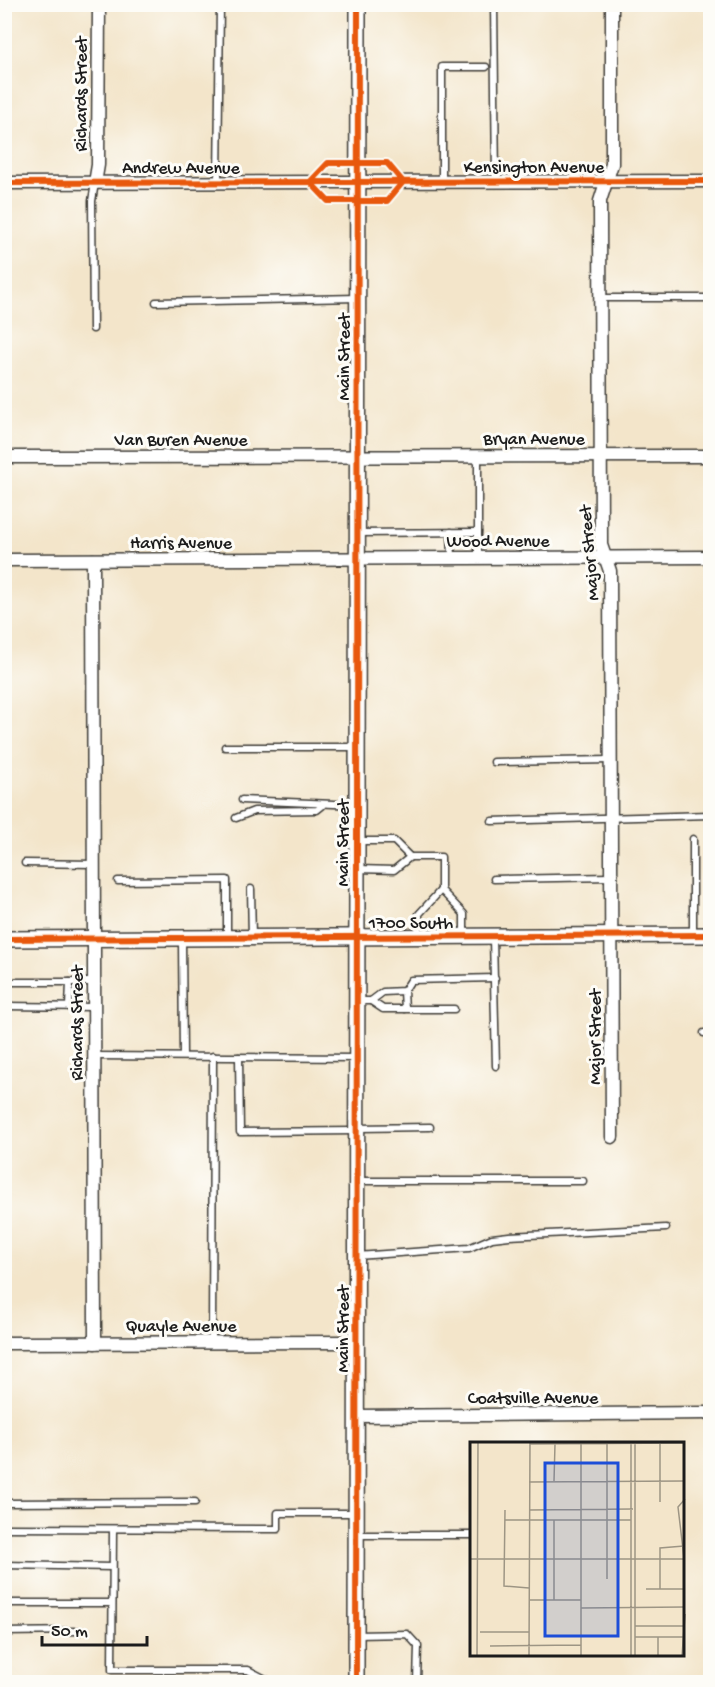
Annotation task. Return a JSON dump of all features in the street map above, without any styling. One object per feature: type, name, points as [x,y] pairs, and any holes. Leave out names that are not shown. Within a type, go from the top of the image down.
[{"type":"street","name":"Richards Street","points":[[95,183],[98,165],[99,4]]},
{"type":"street","name":"Main Street","points":[[356,1683],[357,1058],[364,1001],[357,938],[358,4]]},
{"type":"street","name":"Major Street","points":[[612,4],[612,164],[600,201],[601,545],[610,571],[612,1137]]},
{"type":"street","name":"Kensington Avenue","points":[[358,182],[711,181]]},
{"type":"street","name":"Andrew Avenue","points":[[4,183],[358,182]]},
{"type":"street","name":"Bryan Avenue","points":[[358,456],[711,456]]},
{"type":"street","name":"Van Buren Avenue","points":[[4,457],[358,456]]},
{"type":"street","name":"Wood Avenue","points":[[358,559],[711,557]]},
{"type":"street","name":"Harris Avenue","points":[[4,560],[358,559]]},
{"type":"street","name":"Richards Street","points":[[93,560],[95,1343]]},
{"type":"street","name":"1700 South","points":[[4,939],[711,935]]},
{"type":"street","name":"Quayle Avenue","points":[[4,1343],[357,1342]]},
{"type":"street","name":"Coatsville Avenue","points":[[356,1416],[711,1413]]},
{"type":"lane","points":[[218,182],[220,4]]},
{"type":"lane","points":[[494,4],[496,182]]},
{"type":"lane","points":[[442,182],[442,67],[486,67]]},
{"type":"lane","points":[[93,329],[92,201],[95,183]]},
{"type":"lane","points":[[156,302],[358,298]]},
{"type":"lane","points":[[601,298],[711,298]]},
{"type":"lane","points":[[478,456],[478,558]]},
{"type":"lane","points":[[451,532],[452,558]]},
{"type":"lane","points":[[358,533],[478,532]]},
{"type":"lane","points":[[225,747],[358,747]]},
{"type":"lane","points":[[494,762],[611,760]]},
{"type":"lane","points":[[242,800],[303,801],[322,806],[357,805]]},
{"type":"lane","points":[[236,818],[254,811],[317,810],[322,806]]},
{"type":"lane","points":[[492,820],[711,815]]},
{"type":"lane","points":[[693,839],[693,935]]},
{"type":"lane","points":[[357,841],[394,841],[410,856],[441,857],[441,890],[419,914],[418,937]]},
{"type":"lane","points":[[357,869],[393,870],[410,856]]},
{"type":"lane","points":[[25,863],[94,864]]},
{"type":"lane","points":[[494,879],[611,878]]},
{"type":"lane","points":[[118,881],[226,880],[226,939]]},
{"type":"lane","points":[[251,889],[252,939]]},
{"type":"lane","points":[[441,890],[464,914],[464,937]]},
{"type":"lane","points":[[493,936],[496,1066]]},
{"type":"lane","points":[[182,939],[183,1056]]},
{"type":"lane","points":[[405,1008],[404,991],[411,980],[495,978]]},
{"type":"lane","points":[[4,982],[94,982]]},
{"type":"lane","points":[[69,1007],[70,982]]},
{"type":"lane","points":[[364,1001],[383,992],[404,991]]},
{"type":"lane","points":[[364,1001],[383,1009],[454,1008]]},
{"type":"lane","points":[[4,1006],[94,1007]]},
{"type":"lane","points":[[94,1056],[357,1058]]},
{"type":"lane","points":[[212,1343],[213,1056]]},
{"type":"lane","points":[[239,1057],[240,1132],[430,1127]]},
{"type":"lane","points":[[357,1181],[584,1181]]},
{"type":"lane","points":[[357,1256],[469,1248],[492,1238],[509,1236],[666,1228]]},
{"type":"lane","points":[[4,1503],[195,1502]]},
{"type":"lane","points":[[4,1528],[278,1529],[278,1513],[356,1513]]},
{"type":"lane","points":[[113,1529],[112,1670],[248,1670],[271,1683]]},
{"type":"lane","points":[[356,1535],[470,1535]]},
{"type":"lane","points":[[4,1565],[112,1567]]},
{"type":"lane","points":[[4,1603],[112,1604]]},
{"type":"lane","points":[[4,1632],[80,1631]]},
{"type":"lane","points":[[356,1635],[407,1634],[418,1646],[417,1683]]},
{"type":"cycle path","points":[[356,1682],[358,4]]},
{"type":"cycle path","points":[[328,163],[387,163],[403,182],[387,201],[328,201],[310,182],[328,163]]},
{"type":"cycle path","points":[[4,183],[710,181]]},
{"type":"cycle path","points":[[4,939],[710,935]]}]
